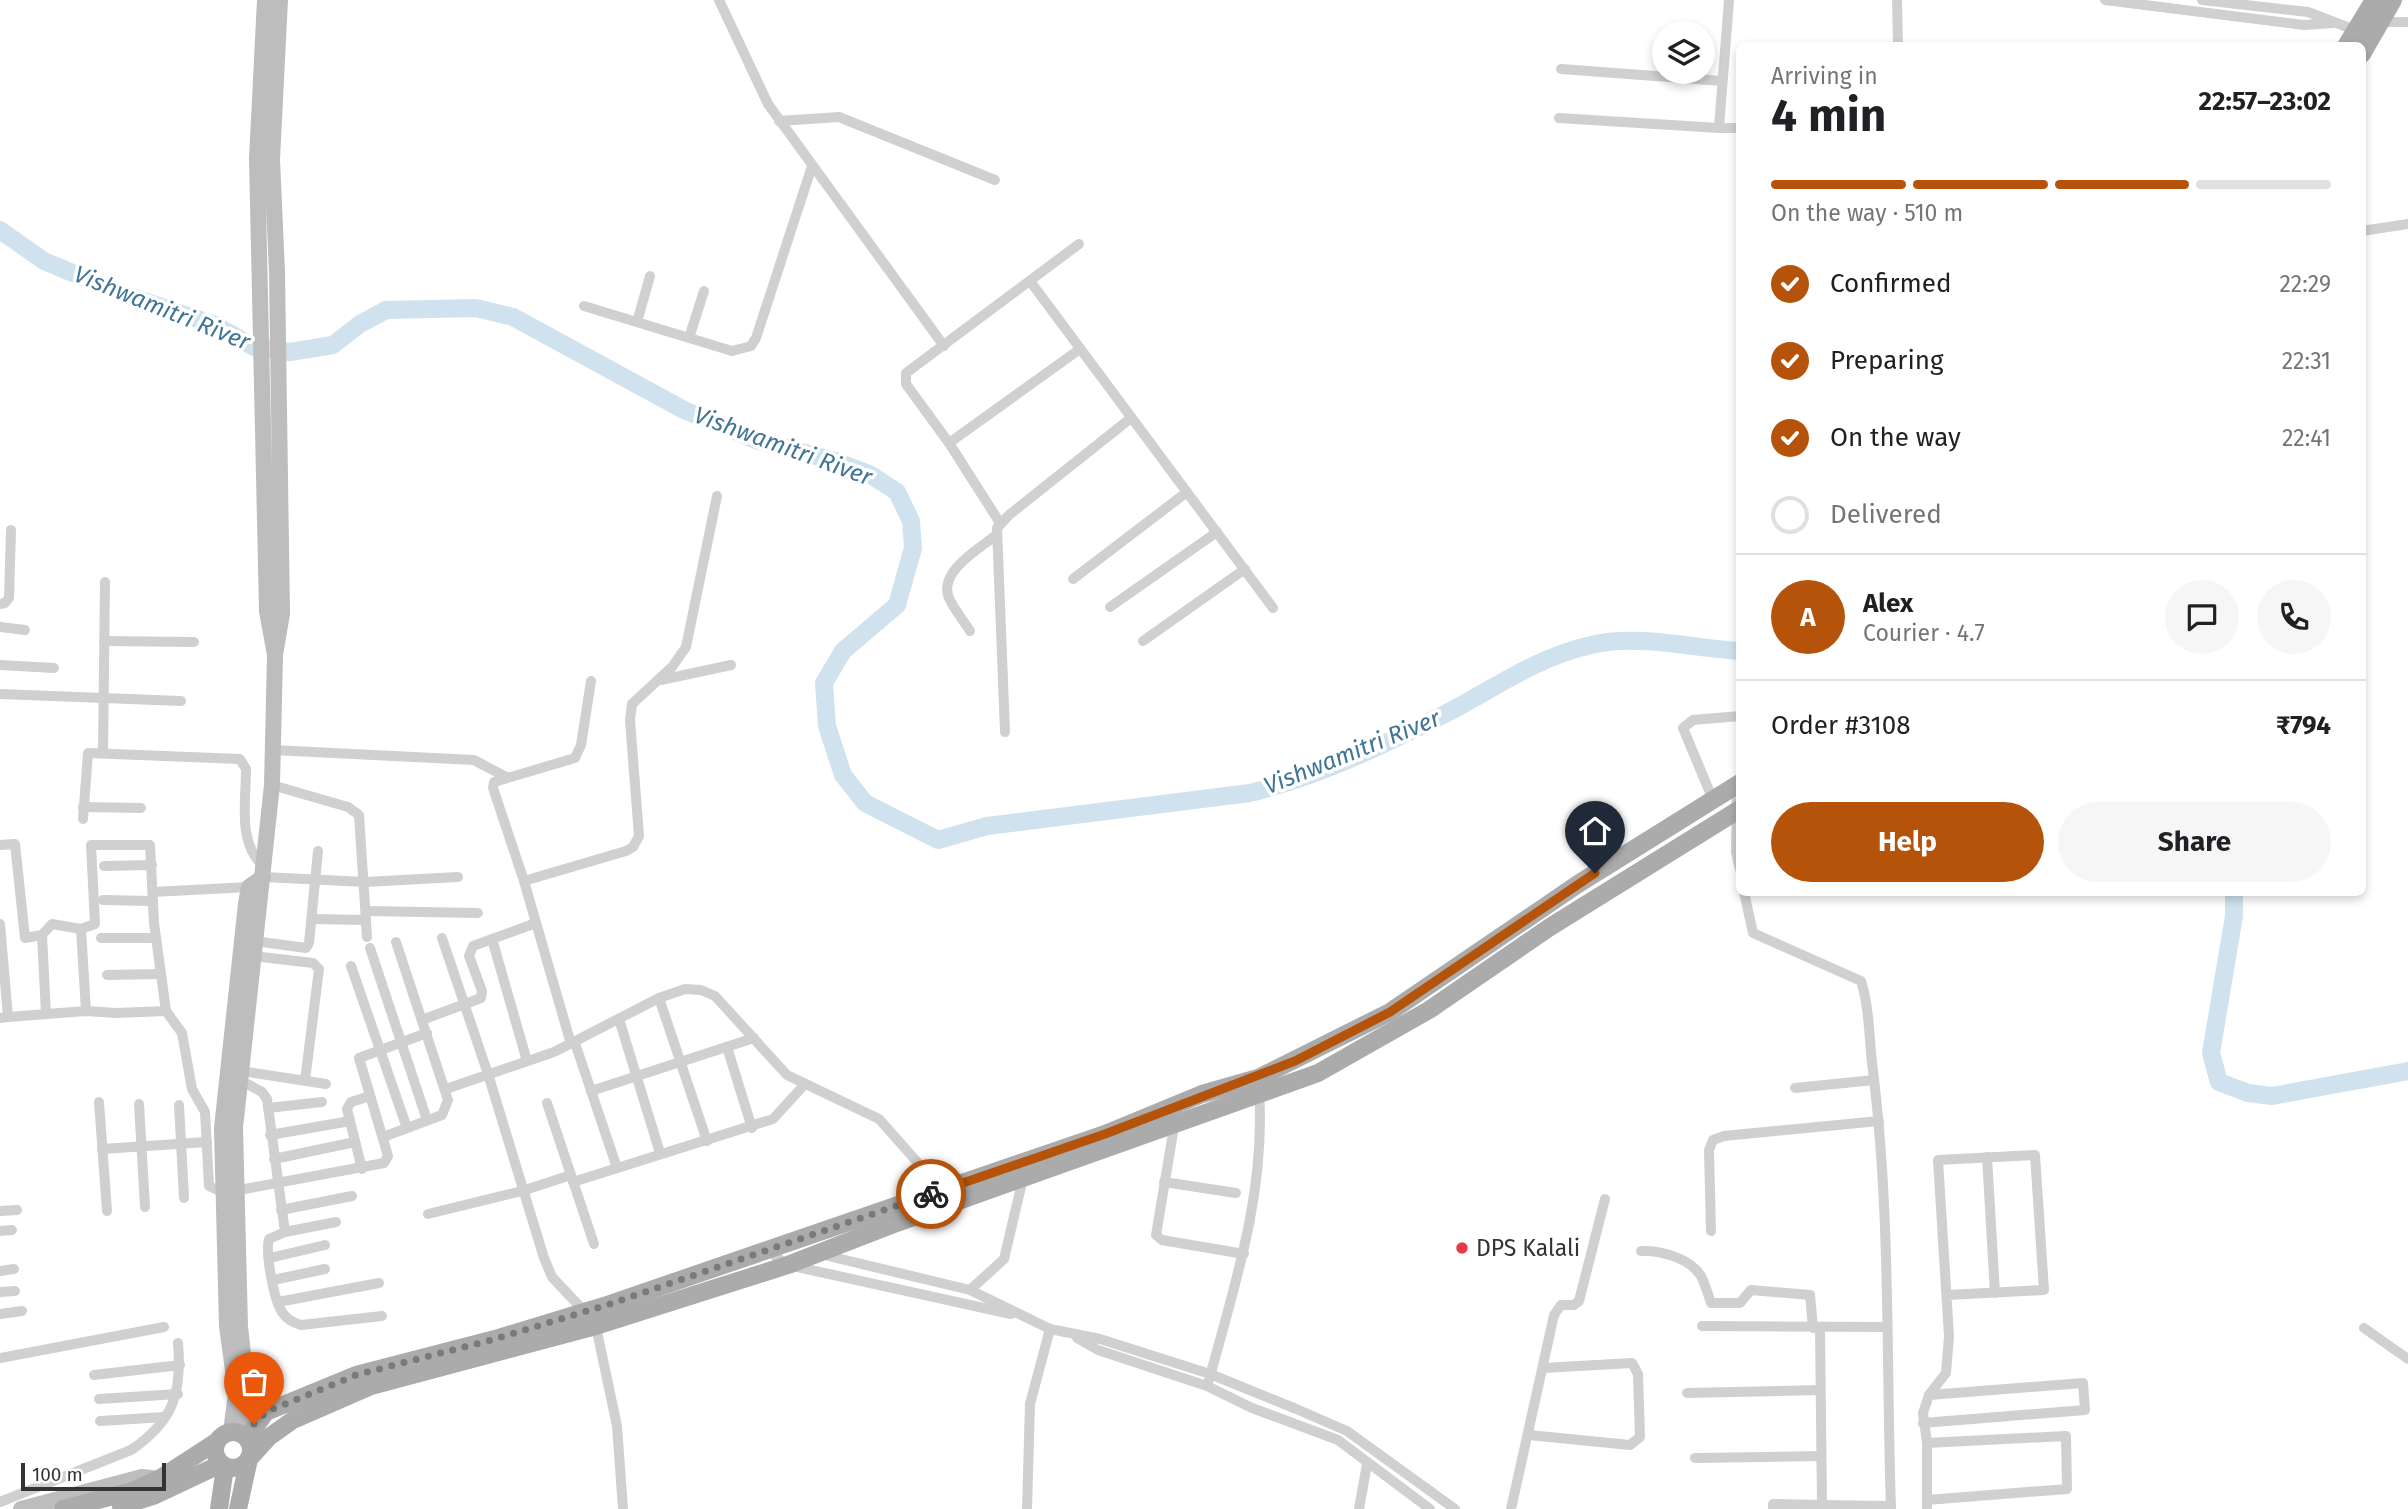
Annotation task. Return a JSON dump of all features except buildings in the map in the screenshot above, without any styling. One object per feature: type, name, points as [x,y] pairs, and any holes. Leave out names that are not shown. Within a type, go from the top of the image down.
[{"type":"main road","points":[[2366,42],[2374,0]]},
{"type":"main road","points":[[2352,42],[2370,30],[2393,0]]},
{"type":"main road","points":[[109,1509],[141,1500],[223,1466],[236,1468],[287,1423],[371,1387],[590,1315],[942,1190],[1174,1127],[1259,1086],[1390,1012],[1577,884],[1736,785]]},
{"type":"main road","points":[[219,1509],[223,1466],[214,1450],[266,1412],[344,1379],[788,1265],[1202,1094],[1259,1086],[1318,1073],[1429,1010],[1549,927],[1736,811]]},
{"type":"main road","points":[[234,1436],[251,1448],[238,1509]]},
{"type":"main road","points":[[63,1509],[141,1500],[159,1479],[234,1436]]},
{"type":"street","points":[[265,0],[257,159],[260,271],[269,411]]},
{"type":"street","points":[[234,1436],[236,1394],[228,1326],[228,1191],[222,1128],[272,785],[275,655],[267,611],[269,411],[277,272],[272,159],[280,0]]},
{"type":"street","points":[[719,0],[755,80],[779,121],[944,346]]},
{"type":"street","points":[[1719,128],[1729,0]]},
{"type":"street","points":[[1897,0],[1898,42]]},
{"type":"street","points":[[2105,0],[2304,25],[2333,23]]},
{"type":"street","points":[[2202,0],[2308,12],[2333,23],[2370,30],[2408,22]]},
{"type":"street","points":[[1561,69],[1722,81]]},
{"type":"street","points":[[779,121],[839,117],[995,180]]},
{"type":"street","points":[[1559,118],[1736,128]]},
{"type":"street","points":[[584,306],[732,351],[751,346],[756,338],[812,166]]},
{"type":"street","points":[[2366,230],[2408,224]]},
{"type":"street","points":[[1000,523],[949,443],[906,384],[905,373],[1079,244]]},
{"type":"street","points":[[637,322],[650,276]]},
{"type":"street","points":[[1030,281],[1273,608]]},
{"type":"street","points":[[689,338],[704,291]]},
{"type":"street","points":[[949,443],[1080,349]]},
{"type":"street","points":[[1005,732],[995,536],[1000,523],[1131,418]]},
{"type":"street","points":[[1073,579],[1187,492]]},
{"type":"street","points":[[524,881],[633,847],[639,835],[631,712],[637,698],[658,681],[679,659],[686,647],[717,496]]},
{"type":"street","points":[[0,604],[9,598],[11,530]]},
{"type":"street","points":[[1110,607],[1217,532]]},
{"type":"street","points":[[970,631],[947,596],[948,584],[953,571],[995,536]]},
{"type":"street","points":[[1143,642],[1244,569]]},
{"type":"street","points":[[103,753],[105,582]]},
{"type":"street","points":[[0,627],[25,630]]},
{"type":"street","points":[[104,641],[194,642]]},
{"type":"street","points":[[0,665],[54,668]]},
{"type":"street","points":[[658,681],[731,665]]},
{"type":"street","points":[[591,681],[581,746],[575,758],[506,777],[494,782],[493,788],[573,1043],[617,1168]]},
{"type":"street","points":[[0,694],[181,701]]},
{"type":"street","points":[[1713,800],[1683,728],[1688,721],[1736,716]]},
{"type":"street","points":[[273,750],[474,760],[506,777]]},
{"type":"street","points":[[141,808],[83,813],[85,757],[88,753],[240,759],[246,769],[246,838],[259,877],[228,1191]]},
{"type":"street","points":[[272,785],[348,807],[359,815],[368,943],[427,1120]]},
{"type":"street","points":[[0,845],[15,844],[25,938],[42,936]]},
{"type":"street","points":[[46,1014],[42,936],[52,923],[81,929],[95,924],[91,845],[150,845],[155,937],[166,1011],[182,1033],[192,1089],[205,1112],[209,1186],[228,1191],[384,1164],[388,1156],[359,1058],[427,1033]]},
{"type":"street","points":[[253,949],[306,948],[312,919],[318,851]]},
{"type":"street","points":[[104,866],[152,865]]},
{"type":"street","points":[[103,900],[153,896],[259,877],[365,882],[458,877]]},
{"type":"street","points":[[1745,896],[1753,933],[1861,981],[1866,997],[1879,1121],[1891,1508],[1773,1504],[1773,1509]]},
{"type":"street","points":[[312,919],[478,913]]},
{"type":"street","points":[[422,1020],[483,995],[469,951],[473,946],[536,923]]},
{"type":"street","points":[[0,927],[4,1018],[86,1010],[116,1013],[166,1011]]},
{"type":"street","points":[[81,929],[86,1010]]},
{"type":"street","points":[[101,938],[155,937]]},
{"type":"street","points":[[442,938],[552,1277],[590,1315],[617,1426],[623,1509]]},
{"type":"street","points":[[492,939],[527,1061]]},
{"type":"street","points":[[383,1137],[442,1115],[447,1108],[446,1089],[396,942]]},
{"type":"street","points":[[253,949],[313,963],[318,969],[305,1081]]},
{"type":"street","points":[[351,965],[407,1128]]},
{"type":"street","points":[[107,975],[160,974]]},
{"type":"street","points":[[446,1089],[573,1043],[659,998],[685,989],[701,990],[715,996],[787,1075],[836,1096],[879,1119],[942,1190]]},
{"type":"street","points":[[659,998],[707,1141]]},
{"type":"street","points":[[620,1019],[660,1153]]},
{"type":"street","points":[[591,1091],[754,1038]]},
{"type":"street","points":[[727,1047],[752,1128]]},
{"type":"street","points":[[240,1076],[326,1084]]},
{"type":"street","points":[[240,1076],[262,1092],[268,1108],[285,1232]]},
{"type":"street","points":[[1795,1088],[1874,1080]]},
{"type":"street","points":[[428,1214],[617,1168],[660,1153],[752,1128],[772,1119],[804,1084]]},
{"type":"street","points":[[1209,1380],[1244,1255],[1258,1177],[1261,1125],[1259,1086]]},
{"type":"street","points":[[362,1169],[348,1104],[370,1096]]},
{"type":"street","points":[[99,1102],[107,1211]]},
{"type":"street","points":[[268,1108],[322,1102]]},
{"type":"street","points":[[547,1103],[594,1244]]},
{"type":"street","points":[[139,1104],[145,1207]]},
{"type":"street","points":[[179,1105],[184,1198]]},
{"type":"street","points":[[270,1135],[350,1121]]},
{"type":"street","points":[[1711,1231],[1709,1150],[1713,1140],[1724,1136],[1879,1121]]},
{"type":"street","points":[[1174,1127],[1155,1229],[1158,1238],[1244,1255]]},
{"type":"street","points":[[102,1149],[207,1142]]},
{"type":"street","points":[[274,1159],[355,1142]]},
{"type":"street","points":[[1927,1443],[2066,1436],[2067,1489],[1927,1504],[1927,1443],[1923,1423],[1928,1395],[1946,1373],[1947,1295],[1938,1160],[2035,1155],[2044,1290],[1947,1295]]},
{"type":"street","points":[[1987,1157],[1995,1293]]},
{"type":"street","points":[[970,1290],[1004,1259],[1025,1169]]},
{"type":"street","points":[[1164,1182],[1236,1193]]},
{"type":"street","points":[[281,1210],[352,1196]]},
{"type":"street","points":[[1511,1509],[1558,1307],[1574,1305],[1579,1301],[1605,1199]]},
{"type":"street","points":[[0,1211],[17,1210]]},
{"type":"street","points":[[337,1222],[285,1232],[269,1239],[278,1303],[289,1320],[301,1325],[382,1316]]},
{"type":"street","points":[[0,1231],[12,1230]]},
{"type":"street","points":[[270,1258],[326,1245]]},
{"type":"street","points":[[768,1251],[788,1265],[1028,1318]]},
{"type":"street","points":[[1641,1251],[1657,1251],[1684,1262],[1700,1274],[1711,1303],[1741,1303],[1752,1290],[1810,1295],[1817,1328],[1822,1506]]},
{"type":"street","points":[[817,1253],[970,1290],[1050,1329],[1072,1335],[1098,1350],[1209,1380],[1347,1431],[1455,1509]]},
{"type":"street","points":[[0,1271],[14,1269]]},
{"type":"street","points":[[273,1280],[325,1269]]},
{"type":"street","points":[[278,1303],[379,1283]]},
{"type":"street","points":[[0,1292],[15,1292]]},
{"type":"street","points":[[0,1314],[22,1311]]},
{"type":"street","points":[[1703,1326],[1887,1327]]},
{"type":"street","points":[[0,1358],[164,1327]]},
{"type":"street","points":[[2364,1328],[2408,1359]]},
{"type":"street","points":[[1027,1509],[1030,1404],[1050,1329]]},
{"type":"street","points":[[1,1509],[0,1501],[131,1450],[147,1440],[178,1394],[178,1343]]},
{"type":"street","points":[[1529,1435],[1630,1445],[1640,1437],[1638,1374],[1632,1363],[1543,1368]]},
{"type":"street","points":[[94,1375],[180,1365]]},
{"type":"street","points":[[1209,1380],[1252,1408],[1338,1440],[1367,1465],[1430,1509]]},
{"type":"street","points":[[1923,1423],[2085,1410],[2083,1383],[1928,1395]]},
{"type":"street","points":[[1687,1393],[1820,1390]]},
{"type":"street","points":[[99,1399],[178,1394]]},
{"type":"street","points":[[100,1421],[165,1417]]},
{"type":"street","points":[[1695,1458],[1820,1455]]},
{"type":"street","points":[[1359,1509],[1367,1465]]},
{"type":"street","points":[[21,1509],[142,1477],[159,1479]]},
{"type":"waterway","name":"Vishwamitri River","points":[[0,230],[44,261],[120,293],[215,325],[254,347],[290,352],[333,345],[360,324],[386,310],[476,308],[513,317],[684,410],[756,440],[835,461],[871,475],[897,492],[911,521],[913,548],[897,605],[843,651],[824,683],[827,726],[843,775],[865,803],[938,840],[987,826],[1250,793],[1276,786],[1375,748],[1447,713],[1534,665],[1591,645],[1646,641],[1736,651]]},
{"type":"waterway","name":"Vishwamitri River","points":[[2234,896],[2234,916],[2211,1053],[2219,1082],[2248,1093],[2272,1096],[2408,1071]]},
{"type":"way so far","points":[[254,1424],[266,1412],[298,1396],[356,1375],[415,1357],[495,1339],[610,1304],[931,1194]]},
{"type":"place","name":"DPS Kalali","points":[[1462,1248]]},
{"type":"route","points":[[931,1194],[1105,1134],[1202,1094],[1258,1077],[1295,1061],[1390,1012],[1595,873]]}]
